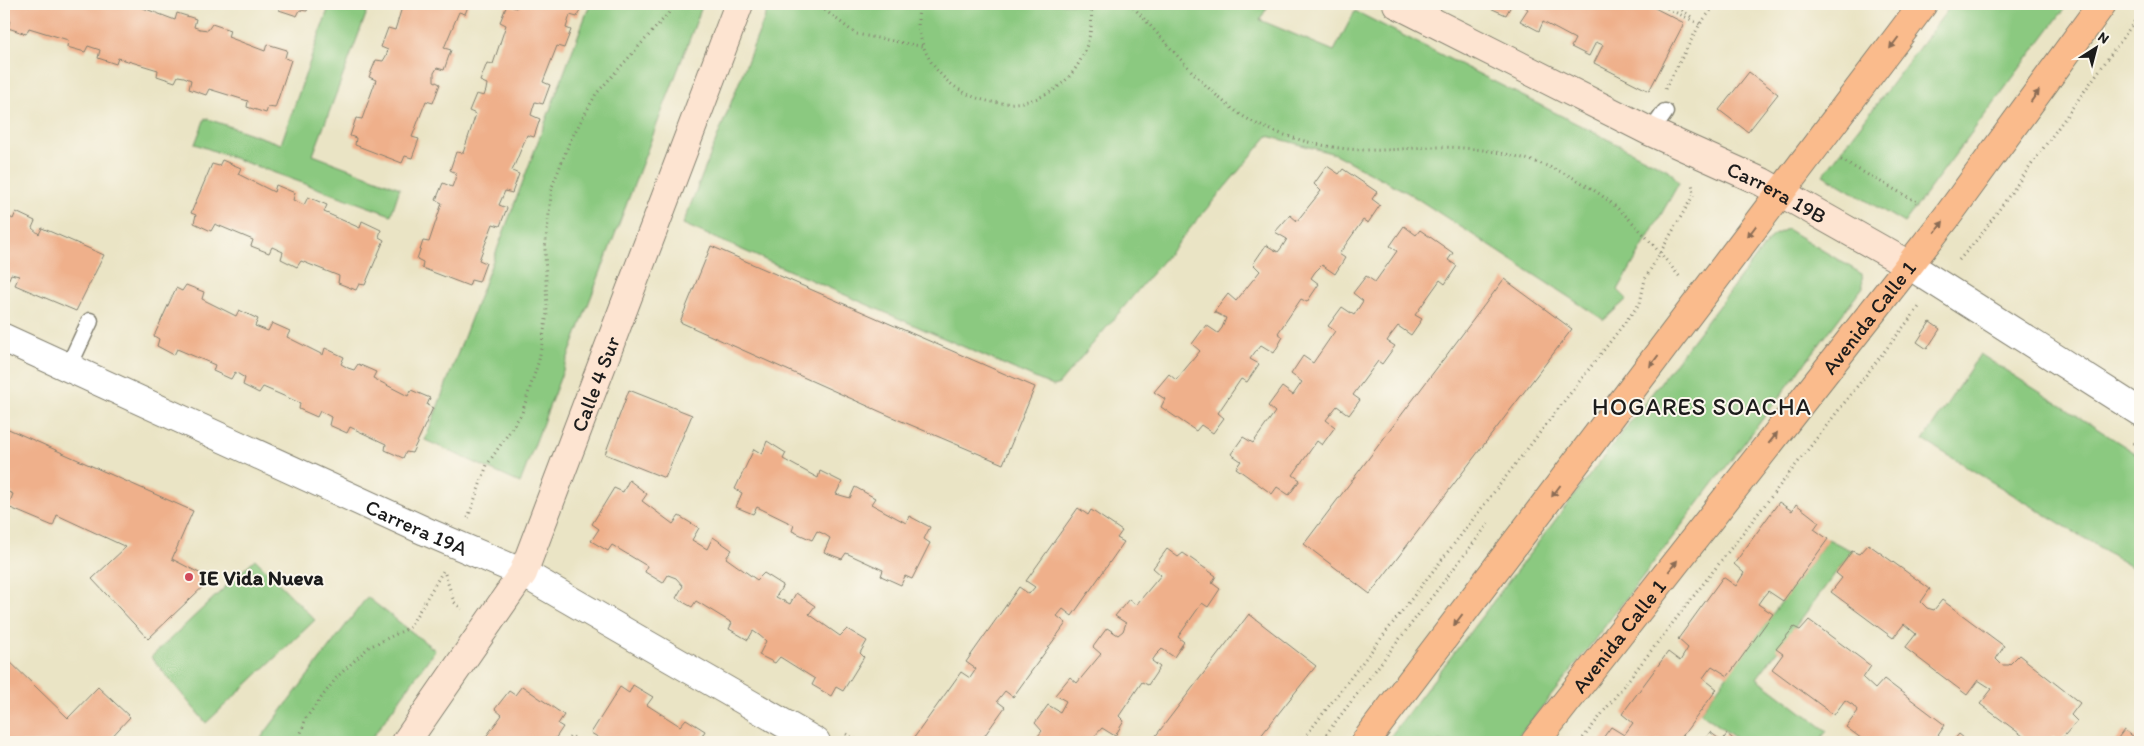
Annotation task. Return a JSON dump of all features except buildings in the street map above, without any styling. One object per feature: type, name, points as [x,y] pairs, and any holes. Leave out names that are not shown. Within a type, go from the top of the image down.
[{"type":"main road","name":"Calle 4 Sur","points":[[406,742],[523,573],[739,4]]},
{"type":"main road","name":"Carrera 19B","points":[[1397,4],[1658,122],[1908,265]]},
{"type":"main road","points":[[1365,742],[1923,4]]},
{"type":"main road","name":"Avenida Calle 1","points":[[1535,742],[1946,218],[2102,4]]},
{"type":"street","name":"Carrera 19B","points":[[1908,265],[1940,283],[2140,412]]},
{"type":"street","name":"Carrera 19A","points":[[4,338],[458,546],[523,573],[816,742]]},
{"type":"lane","points":[[68,368],[90,321]]},
{"type":"path","points":[[458,546],[488,465],[522,413],[539,360],[547,314],[545,249],[552,187],[570,141],[596,94],[662,21],[674,4]]},
{"type":"path","points":[[817,4],[856,34],[925,48]]},
{"type":"path","points":[[920,4],[919,30],[928,58],[947,82],[972,98],[1001,105],[1031,101],[1057,88],[1078,66],[1089,42],[1092,14],[1090,4]]},
{"type":"path","points":[[1130,4],[1211,88],[1236,111],[1259,125],[1313,143],[1345,149],[1464,148],[1502,153],[1534,161],[1570,176],[1593,189],[1628,219],[1682,280]]},
{"type":"path","points":[[1359,4],[1368,8]]},
{"type":"path","points":[[1658,4],[1700,24]]},
{"type":"path","points":[[1674,4],[1700,24]]},
{"type":"path","points":[[1664,90],[1700,24],[1716,4]]},
{"type":"path","points":[[1580,742],[1940,283],[1980,236],[2140,14]]},
{"type":"path","points":[[1816,146],[1980,236]]},
{"type":"path","points":[[1301,742],[1640,303],[1645,279],[1694,194],[1692,181]]},
{"type":"path","points":[[436,567],[444,570]]},
{"type":"path","points":[[444,570],[454,602],[486,629]]},
{"type":"path","points":[[298,742],[306,718],[337,677],[369,647],[409,628],[444,570]]},
{"type":"path","points":[[844,732],[860,742]]},
{"type":"path","points":[[566,742],[571,736],[581,742]]},
{"type":"green space","points":[[330,4],[370,4],[313,155],[400,188],[391,215],[195,144],[205,118],[281,144]]},
{"type":"green space","points":[[590,4],[703,4],[520,483],[425,440]]},
{"type":"green space","points":[[770,4],[1269,4],[1260,20],[1334,51],[1355,11],[1670,171],[1679,183],[1618,290],[1627,299],[1604,320],[1410,194],[1335,154],[1268,136],[1058,385],[1053,386],[683,224]]},
{"type":"green space","points":[[1952,4],[2068,4],[1904,223],[1823,175]]},
{"type":"green space","points":[[1787,229],[1862,274],[1863,287],[1567,676],[1514,742],[1386,742],[1772,236]]},
{"type":"green space","points":[[1980,354],[2140,456],[2140,572],[1923,440]]},
{"type":"green space","points":[[1828,539],[1852,551],[1757,678],[1827,731],[1818,742],[1741,742],[1700,712]]},
{"type":"green space","points":[[255,559],[315,620],[206,723],[151,657]]},
{"type":"green space","points":[[367,597],[435,650],[369,742],[258,742]]},
{"type":"place","name":"IE Vida Nueva","points":[[189,577]]},
{"type":"district","name":"HOGARES SOACHA","points":[[1702,406]]}]
